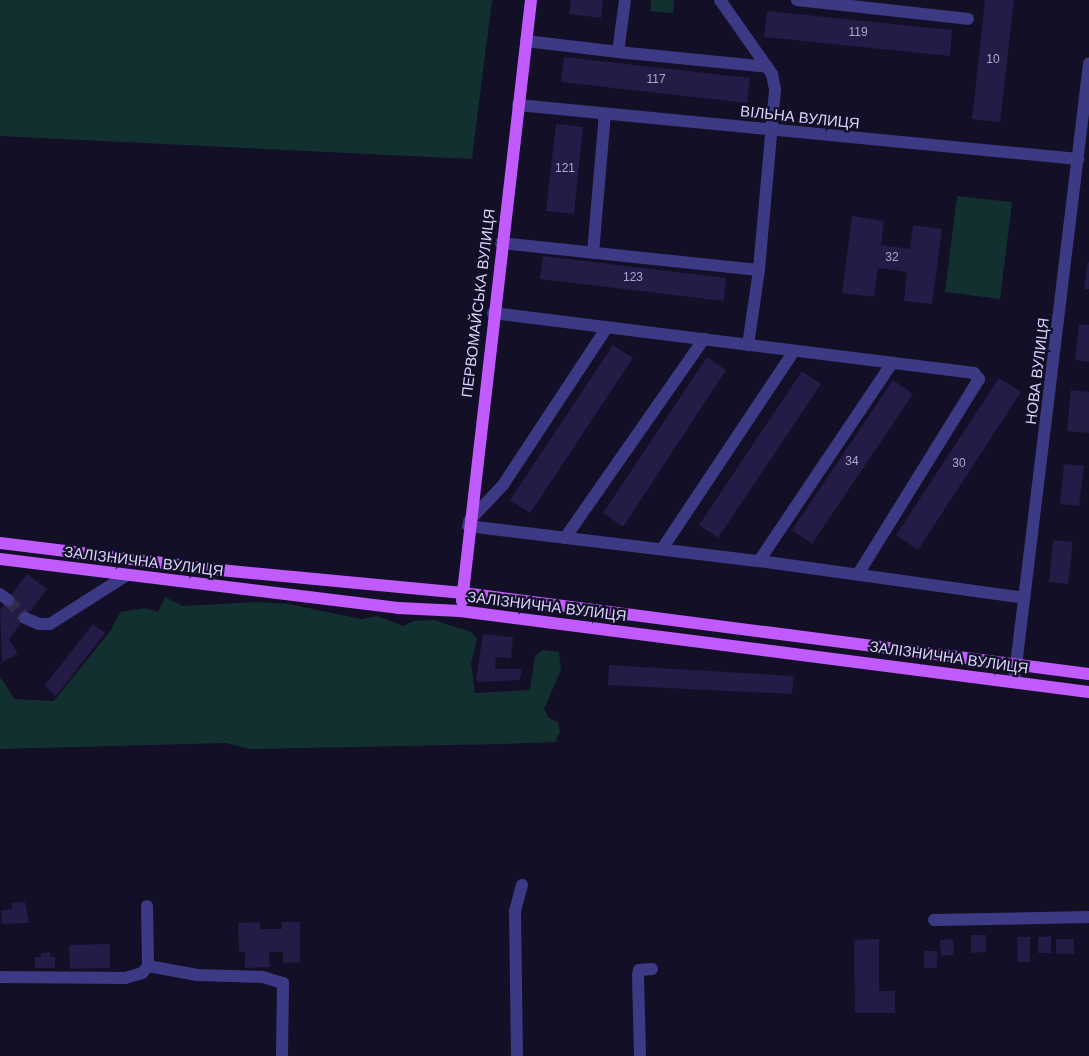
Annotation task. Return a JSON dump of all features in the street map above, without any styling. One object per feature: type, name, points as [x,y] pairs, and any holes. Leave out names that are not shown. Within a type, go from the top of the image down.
[{"type":"main road","name":"ПЕРВОМАЙСЬКА ВУЛИЦЯ","points":[[460,611],[501,243],[531,0]]},
{"type":"main road","name":"ЗАЛІЗНИЧНА ВУЛИЦЯ","points":[[0,544],[220,570],[463,593],[1016,663],[1089,674]]},
{"type":"main road","name":"ЗАЛІЗНИЧНА ВУЛИЦЯ","points":[[0,559],[398,608],[460,611],[1089,692]]},
{"type":"street","points":[[618,52],[625,0]]},
{"type":"street","points":[[720,0],[767,67],[775,90],[759,270],[748,345]]},
{"type":"street","points":[[797,0],[968,19]]},
{"type":"street","points":[[526,41],[767,67]]},
{"type":"street","name":"НОВА ВУЛИЦЯ","points":[[1014,682],[1082,151],[1089,64]]},
{"type":"street","name":"ВІЛЬНА ВУЛИЦЯ","points":[[518,105],[772,131],[1082,151]]},
{"type":"street","points":[[593,253],[606,114]]},
{"type":"street","points":[[501,243],[759,270]]},
{"type":"street","points":[[493,313],[974,373],[979,380],[858,574]]},
{"type":"street","points":[[469,524],[503,486],[607,327]]},
{"type":"street","points":[[566,538],[704,340]]},
{"type":"street","points":[[662,549],[794,350]]},
{"type":"street","points":[[759,561],[892,363]]},
{"type":"street","points":[[469,524],[566,538],[858,574],[1024,598]]},
{"type":"street","points":[[25,618],[50,624],[127,575]]},
{"type":"street","points":[[517,1056],[515,911],[522,885]]},
{"type":"street","points":[[0,977],[125,978],[142,973],[148,966],[147,906]]},
{"type":"street","points":[[934,920],[1089,917]]},
{"type":"street","points":[[148,966],[197,975],[263,977],[283,983],[282,1056]]},
{"type":"street","points":[[640,1056],[638,976],[639,970],[652,969]]},
{"type":"green space","points":[[0,0],[492,0],[472,159],[0,136]]},
{"type":"green space","points":[[651,0],[674,0],[673,13],[651,11]]},
{"type":"green space","points":[[957,196],[1012,202],[1000,299],[945,292]]},
{"type":"green space","points":[[165,597],[183,606],[256,602],[289,604],[361,619],[377,616],[403,626],[414,621],[434,620],[471,632],[477,639],[471,664],[475,693],[530,690],[535,656],[543,650],[559,652],[561,670],[544,709],[549,718],[558,722],[560,732],[555,742],[502,744],[250,749],[226,743],[0,749],[0,676],[14,699],[54,701],[111,630],[120,612],[145,608],[158,612]]},
{"type":"building","points":[[571,0],[603,0],[601,18],[569,14]]},
{"type":"building","points":[[985,0],[1014,0],[1000,122],[972,119]]},
{"type":"building","points":[[767,11],[952,30],[950,56],[764,37]]},
{"type":"building","points":[[564,57],[750,78],[747,103],[561,82]]},
{"type":"building","points":[[556,124],[583,127],[574,214],[546,211]]},
{"type":"building","points":[[852,216],[884,221],[881,245],[910,249],[913,225],[942,229],[932,304],[904,301],[907,272],[878,268],[874,297],[842,293]]},
{"type":"building","points":[[543,256],[726,278],[724,301],[540,279]]},
{"type":"building","points":[[1088,262],[1089,289],[1084,289]]},
{"type":"building","points":[[1079,324],[1089,325],[1089,362],[1075,360]]},
{"type":"building","points":[[613,345],[633,358],[530,513],[510,500]]},
{"type":"building","points":[[707,357],[726,370],[623,527],[603,513]]},
{"type":"building","points":[[802,371],[821,384],[718,538],[699,525]]},
{"type":"building","points":[[999,378],[1021,392],[918,550],[896,535]]},
{"type":"building","points":[[893,380],[913,394],[812,544],[792,530]]},
{"type":"building","points":[[1071,390],[1089,392],[1089,433],[1067,431]]},
{"type":"building","points":[[1064,464],[1084,466],[1079,506],[1060,504]]},
{"type":"building","points":[[1053,540],[1073,542],[1068,584],[1049,582]]},
{"type":"building","points":[[27,574],[47,589],[9,639],[18,654],[2,662],[0,610]]},
{"type":"building","points":[[93,624],[105,633],[56,696],[44,686]]},
{"type":"building","points":[[483,634],[513,637],[511,658],[496,657],[495,669],[522,669],[520,680],[479,682],[476,679]]},
{"type":"building","points":[[609,665],[794,676],[792,694],[608,685]]},
{"type":"building","points":[[25,902],[29,923],[2,924],[1,910],[12,909],[12,903]]},
{"type":"building","points":[[260,922],[260,929],[282,929],[282,922],[300,922],[300,962],[283,963],[283,952],[269,952],[270,967],[245,968],[245,952],[239,952],[238,923]]},
{"type":"building","points":[[971,935],[986,935],[986,952],[971,953]]},
{"type":"building","points":[[1051,936],[1051,953],[1038,953],[1038,937]]},
{"type":"building","points":[[1017,937],[1030,937],[1030,962],[1018,962]]},
{"type":"building","points":[[879,939],[879,991],[895,991],[895,1013],[855,1013],[854,940]]},
{"type":"building","points":[[953,939],[954,955],[941,956],[940,940]]},
{"type":"building","points":[[1056,939],[1074,939],[1074,954],[1056,954]]},
{"type":"building","points":[[110,944],[110,968],[70,969],[69,945]]},
{"type":"building","points":[[924,951],[937,951],[937,968],[924,968]]},
{"type":"building","points":[[50,952],[51,957],[55,957],[55,968],[35,968],[35,957],[41,957],[41,953]]},
{"type":"tunnel","points":[[8,600],[25,618]]}]
